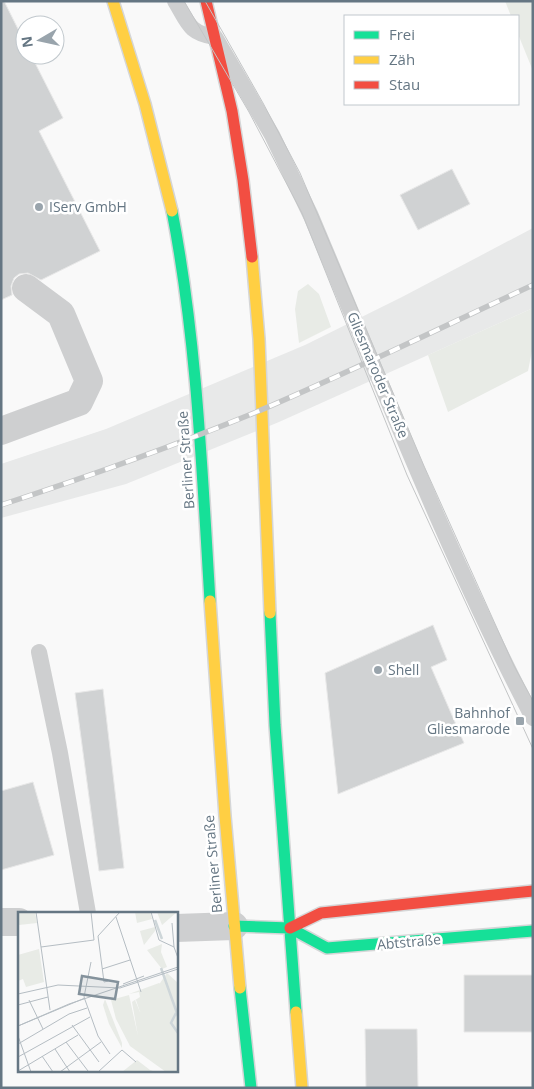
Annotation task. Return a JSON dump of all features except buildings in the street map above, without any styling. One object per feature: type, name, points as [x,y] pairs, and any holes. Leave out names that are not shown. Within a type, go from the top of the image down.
[{"type":"main road","name":"Berliner Straße","points":[[113,1],[139,79],[166,182],[184,278],[195,378],[221,786],[251,1088]]},
{"type":"main road","points":[[206,1],[232,111],[253,261],[259,340],[275,725],[302,1088]]},
{"type":"main road","name":"Abtstraße","points":[[290,928],[321,913],[533,891]]},
{"type":"main road","name":"Abtstraße","points":[[234,926],[290,928],[327,948],[533,932]]},
{"type":"street","points":[[1,431],[79,402],[89,381],[61,314],[26,288]]},
{"type":"street","points":[[1,922],[18,922]]},
{"type":"street","name":"Abtstraße","points":[[178,928],[234,926]]},
{"type":"lane","points":[[174,1],[192,30],[205,36],[215,37]]},
{"type":"lane","name":"Gliesmaroder Straße","points":[[215,37],[272,135],[311,216],[455,556],[533,718]]},
{"type":"lane","points":[[40,652],[88,912]]},
{"type":"shaded area","points":[[505,1],[533,1],[533,71],[519,36],[519,15],[511,15]]},
{"type":"shaded area","points":[[533,228],[533,308],[279,422],[126,484],[1,518],[1,464],[106,429],[305,345],[402,297]]},
{"type":"shaded area","points":[[308,284],[319,294],[331,327],[299,343],[295,309],[298,291]]},
{"type":"shaded area","points":[[533,308],[533,346],[528,371],[448,412],[428,355]]},
{"type":"tram line","points":[[184,1],[249,112],[302,213],[407,475],[533,749]]},
{"type":"tram line","points":[[205,1],[300,173],[424,466],[514,666],[533,701]]},
{"type":"railway","points":[[1,505],[129,461],[254,413],[533,285]]},
{"type":"traffic: fast","points":[[172,211],[193,357],[210,601]]},
{"type":"traffic: fast","points":[[270,613],[275,725],[296,1012]]},
{"type":"traffic: fast","points":[[234,926],[290,928],[327,948],[533,931]]},
{"type":"traffic: fast","points":[[240,988],[251,1088]]},
{"type":"traffic: slow","points":[[113,1],[145,104],[172,211]]},
{"type":"traffic: slow","points":[[252,257],[259,339],[270,613]]},
{"type":"traffic: slow","points":[[210,601],[225,816],[240,988]]},
{"type":"traffic: slow","points":[[296,1012],[302,1088]]},
{"type":"traffic: jam","points":[[206,1],[232,111],[243,180],[252,257]]},
{"type":"traffic: jam","points":[[290,928],[321,913],[533,891]]},
{"type":"place","name":"IServ GmbH","points":[[39,207]]},
{"type":"place","name":"Shell","points":[[378,670]]},
{"type":"place","name":"Bahnhof Gliesmarode","points":[[520,721]]}]
